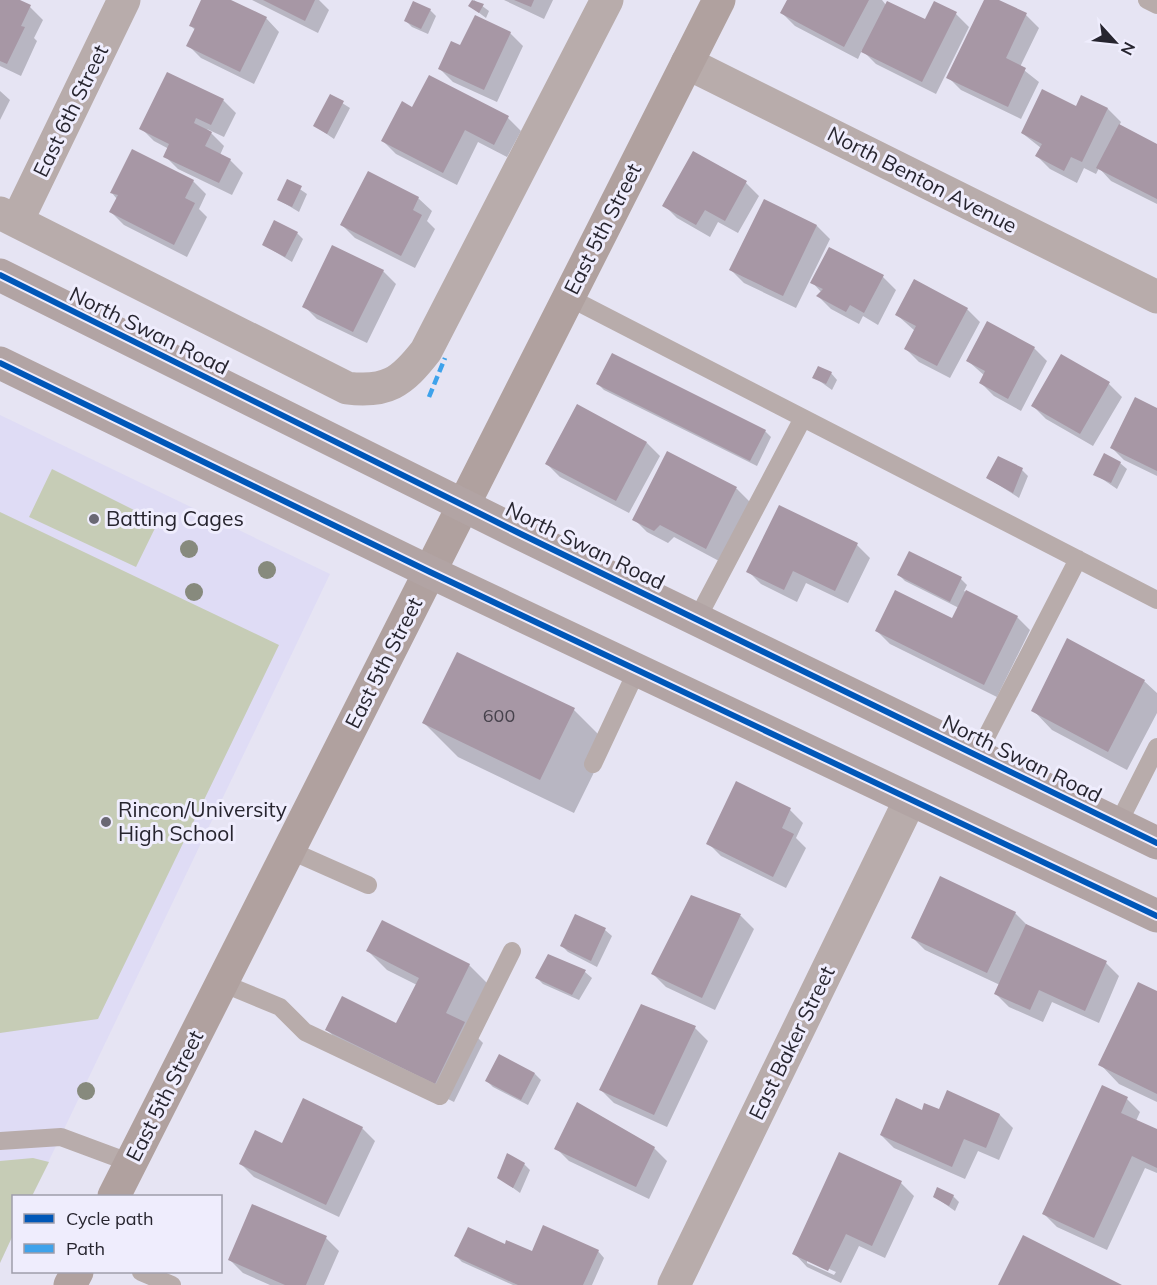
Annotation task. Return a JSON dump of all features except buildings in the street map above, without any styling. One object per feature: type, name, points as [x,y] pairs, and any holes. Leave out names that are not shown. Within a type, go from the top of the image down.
[{"type":"main road","name":"North Swan Road","points":[[0,275],[464,506],[1157,843]]},
{"type":"main road","points":[[0,363],[430,572],[1157,916]]},
{"type":"street","name":"East 6th Street","points":[[9,217],[124,0]]},
{"type":"street","name":"North Swan Road","points":[[9,217],[347,388],[370,391],[390,385],[408,374],[426,351],[607,0]]},
{"type":"street","name":"East 5th Street","points":[[115,1195],[719,0]]},
{"type":"street","name":"North Benton Avenue","points":[[687,63],[1157,297]]},
{"type":"street","name":"East Baker Street","points":[[674,1285],[910,800]]},
{"type":"lane","points":[[1147,0],[1157,5]]},
{"type":"lane","points":[[568,297],[1157,600]]},
{"type":"lane","points":[[697,619],[803,418]]},
{"type":"lane","points":[[977,755],[1078,559]]},
{"type":"lane","points":[[593,764],[637,670]]},
{"type":"lane","points":[[1118,824],[1157,747]]},
{"type":"lane","points":[[289,850],[368,885]]},
{"type":"lane","points":[[222,983],[280,1008],[291,1016],[305,1032],[440,1096],[512,951]]},
{"type":"lane","points":[[0,1141],[61,1137],[131,1163]]},
{"type":"lane","points":[[143,1273],[172,1285]]},
{"type":"shaded area","name":"Rincon/University High School","points":[[0,415],[330,574],[32,1195],[12,1195],[12,1237],[0,1263]]},
{"type":"green space","name":"Batting Cages","points":[[52,469],[158,522],[136,567],[29,517]]},
{"type":"green space","name":"Rincon/University High School","points":[[0,512],[279,645],[98,1019],[0,1033]]},
{"type":"green space","points":[[33,1158],[49,1162],[32,1195],[12,1195],[12,1237],[0,1263],[0,1161]]},
{"type":"marked path","points":[[429,397],[445,358]]},
{"type":"cycle path","points":[[0,275],[523,535],[1157,843]]},
{"type":"cycle path","points":[[0,363],[430,572],[1157,916]]},
{"type":"place","name":"Batting Cages","points":[[94,519]]},
{"type":"place","name":"Rincon/University High School","points":[[106,822]]}]
